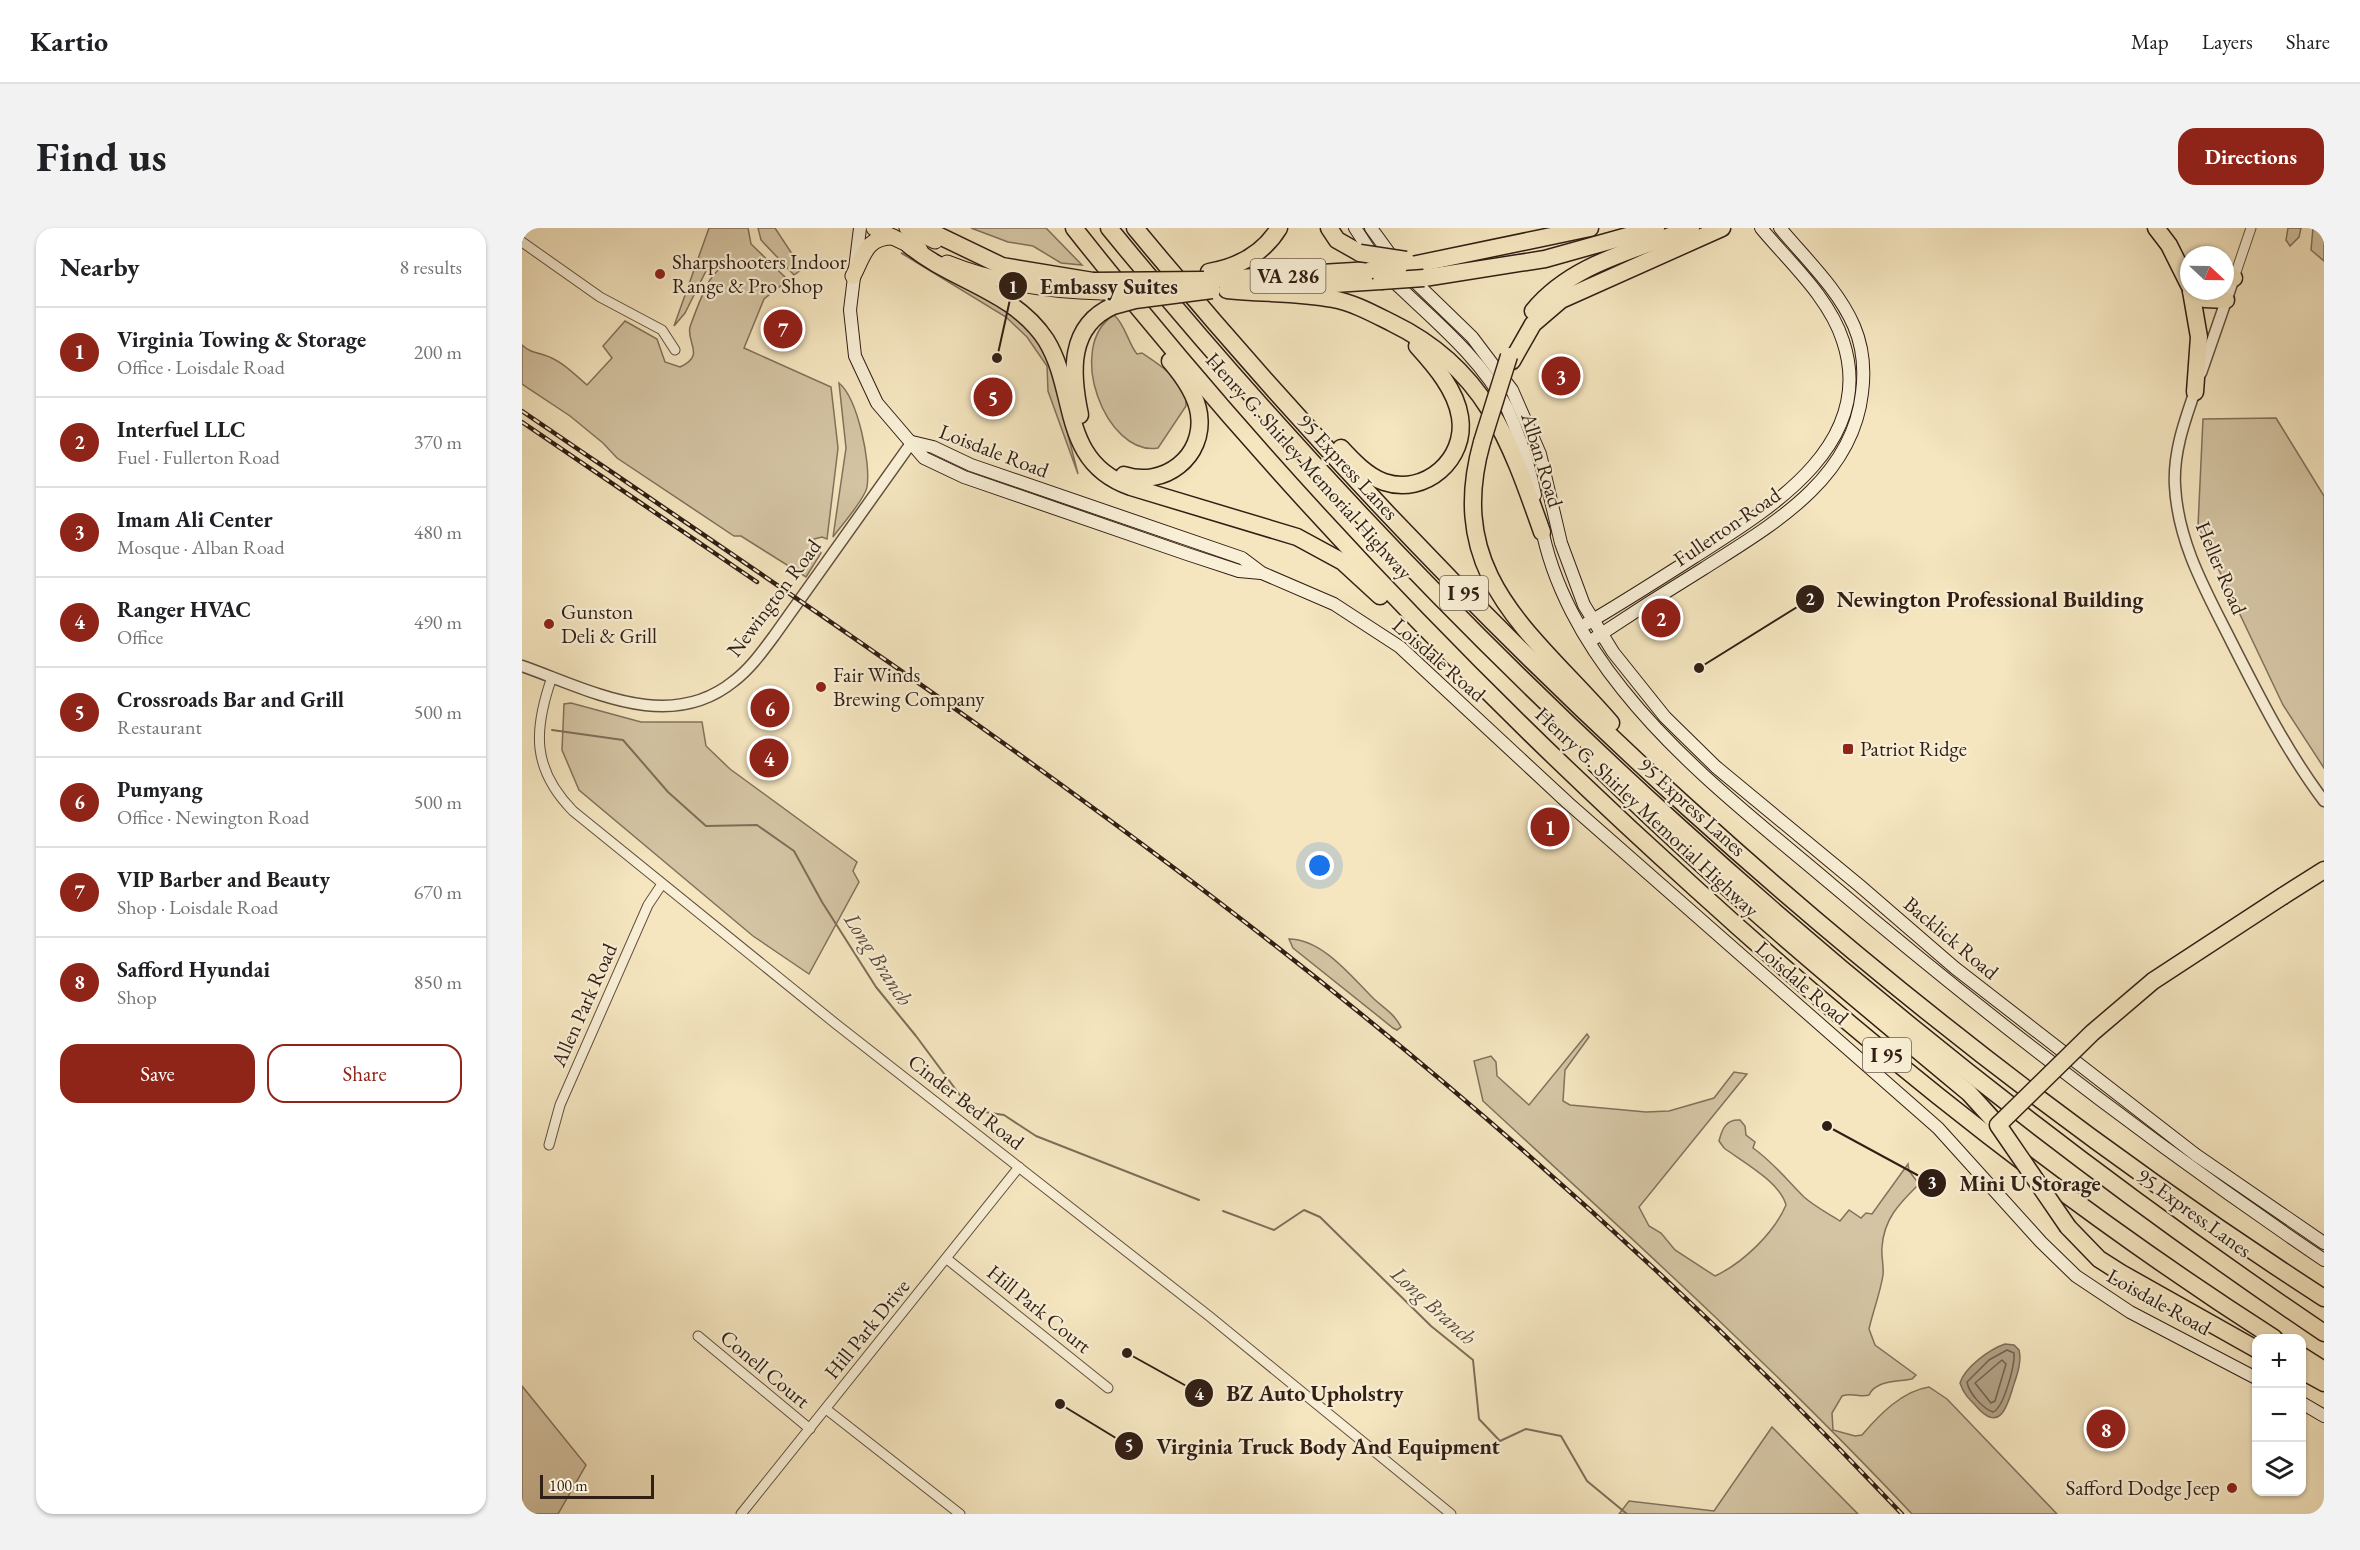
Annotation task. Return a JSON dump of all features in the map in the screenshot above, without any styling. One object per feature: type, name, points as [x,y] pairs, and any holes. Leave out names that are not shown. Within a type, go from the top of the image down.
[{"type":"highway","name":"VA 286","points":[[874,228],[893,237],[908,236],[1002,266],[1097,286],[1145,281],[1211,283],[1380,275],[1407,266],[1590,228]]},
{"type":"highway","points":[[923,228],[1002,266]]},
{"type":"highway","name":"95 Express Lanes","points":[[1109,228],[1203,340],[1301,450],[1500,658],[1704,848],[1938,1048],[2176,1229],[2324,1333]]},
{"type":"highway","name":"Henry G. Shirley Memorial Highway","points":[[1135,228],[1269,385],[1468,597],[1669,790],[1759,871],[1992,1063],[2158,1187],[2324,1298]]},
{"type":"highway","points":[[1149,228],[1185,288]]},
{"type":"highway","points":[[1211,283],[1267,244],[1279,228]]},
{"type":"highway","points":[[1329,228],[1337,240],[1360,253],[1407,266]]},
{"type":"highway","name":"VA 286","points":[[908,236],[954,265],[1001,281],[1042,288],[1380,275],[1424,278],[1545,259],[1656,228]]},
{"type":"highway","points":[[1669,790],[1593,702],[1533,640],[1493,584],[1477,543],[1472,511],[1473,481],[1482,442],[1501,383],[1531,313],[1562,283],[1584,270],[1691,228]]},
{"type":"highway","points":[[1510,358],[1533,324],[1561,300],[1722,228]]},
{"type":"highway","points":[[2156,228],[2169,245],[2180,267]]},
{"type":"highway","name":"Henry G. Shirley Memorial Highway","points":[[1074,230],[1258,446],[1437,640],[1585,788],[1828,1006],[2037,1173],[2160,1262],[2268,1334]]},
{"type":"highway","points":[[908,236],[928,261],[1004,299],[1037,328],[1051,350],[1081,444],[1094,465],[1105,475],[1131,487],[1280,530],[1315,545],[1351,568],[1391,606],[1437,640]]},
{"type":"highway","points":[[854,276],[871,242],[877,238],[893,237]]},
{"type":"highway","points":[[2169,245],[2180,253]]},
{"type":"highway","points":[[1137,306],[1166,356],[1190,388],[1199,417],[1197,437],[1184,461],[1167,474],[1146,479],[1118,472],[1101,458],[1086,435],[1078,406],[1074,363],[1081,333],[1093,318],[1113,306],[1211,283],[1334,299],[1356,305],[1418,337],[1470,382],[1491,408],[1515,454],[1542,532]]},
{"type":"highway","points":[[2193,300],[2199,337],[2195,392]]},
{"type":"highway","points":[[1269,385],[1313,418],[1348,456],[1378,479],[1400,485],[1428,479],[1444,468],[1455,451],[1461,430],[1458,409],[1449,388],[1430,361],[1390,322]]},
{"type":"highway","points":[[1500,658],[1580,749],[1669,837],[1798,951],[1969,1093],[1998,1125],[2068,1227],[2099,1259],[2252,1346]]},
{"type":"highway","points":[[1998,1125],[2092,1033],[2153,981],[2324,870]]},
{"type":"highway","points":[[2306,1359],[2324,1370]]},
{"type":"highway","points":[[2306,1374],[2324,1383]]},
{"type":"main road","name":"Loisdale Road","points":[[860,228],[850,321],[858,363],[883,411],[924,458],[964,477],[1239,572],[1262,573],[1334,604],[1385,636],[1412,658],[1568,803],[1931,1122],[2041,1242],[2076,1276],[2130,1312],[2252,1376]]},
{"type":"main road","name":"Alban Road","points":[[1355,228],[1380,275],[1473,361],[1506,406],[1531,475],[1542,532],[1558,580],[1589,642]]},
{"type":"main road","name":"Alban Road","points":[[1371,228],[1380,243],[1407,266],[1472,337],[1512,390],[1540,454],[1570,569],[1593,620]]},
{"type":"main road","name":"Fullerton Road","points":[[1581,627],[1771,507],[1813,466],[1829,446],[1838,427],[1845,404],[1849,376],[1845,349],[1839,331],[1821,300],[1761,228]]},
{"type":"main road","name":"Fullerton Road","points":[[1589,642],[1775,522],[1824,477],[1851,436],[1863,386],[1863,363],[1857,334],[1837,297],[1780,228]]},
{"type":"main road","name":"Backlick Road","points":[[1593,620],[1651,702],[1703,755],[1947,961],[2196,1155],[2324,1243]]},
{"type":"main road","name":"Backlick Road","points":[[1589,642],[1623,691],[1680,753],[1886,930],[2138,1129],[2324,1260]]},
{"type":"main road","points":[[2306,1406],[2324,1416]]},
{"type":"street","name":"Heller Road","points":[[2234,266],[2252,228]]},
{"type":"street","points":[[522,242],[600,297],[662,330],[675,350]]},
{"type":"street","name":"Heller Road","points":[[2226,300],[2182,428],[2175,483],[2176,505],[2186,546],[2197,572],[2273,724],[2324,801]]},
{"type":"street","name":"Newington Road","points":[[522,666],[615,701],[647,706],[689,703],[721,690],[751,665],[774,636],[912,442]]},
{"type":"street","name":"Cinder Bed Road","points":[[552,677],[540,723],[540,757],[554,790],[583,820],[1209,1316],[1451,1514]]},
{"type":"street","name":"Allen Park Road","points":[[549,1145],[560,1105],[648,905],[662,884]]},
{"type":"street","name":"Hill Park Drive","points":[[741,1514],[1019,1167]]},
{"type":"street","name":"Hill Park Court","points":[[947,1259],[1108,1388]]},
{"type":"street","name":"Conell Court","points":[[698,1336],[810,1429]]},
{"type":"street","points":[[826,1409],[960,1514]]},
{"type":"shaded area","points":[[709,228],[748,228],[751,244],[788,280],[764,299],[744,348],[831,387],[838,448],[827,539],[822,537],[814,539],[821,553],[806,577],[741,536],[734,536],[617,458],[603,443],[570,416],[522,384],[522,345],[556,360],[587,385],[612,358],[603,346],[625,321],[657,339],[665,362],[680,367],[688,362],[694,353],[689,333],[690,327],[704,291],[721,260],[709,265],[685,313],[674,326]]},
{"type":"shaded area","points":[[758,228],[775,228],[802,269],[794,275],[761,240]]},
{"type":"shaded area","points":[[971,228],[1046,228],[1082,265],[1061,263],[1033,246],[1008,242]]},
{"type":"shaded area","points":[[2288,228],[2301,228],[2299,237],[2290,246],[2286,240]]},
{"type":"shaded area","points":[[2313,228],[2324,228],[2324,261],[2311,250]]},
{"type":"shaded area","points":[[901,253],[943,272],[976,291],[1015,317],[1033,335],[1048,356],[1078,474],[1048,391],[1047,366],[1027,337],[1006,317]]},
{"type":"shaded area","points":[[1114,315],[1121,323],[1137,354],[1142,353],[1171,375],[1178,382],[1185,397],[1186,406],[1158,448],[1139,446],[1122,435],[1108,418],[1098,396],[1092,373],[1092,350],[1099,330]]},
{"type":"shaded area","points":[[839,383],[852,403],[862,432],[868,476],[867,487],[862,498],[833,537],[846,448]]},
{"type":"shaded area","points":[[2276,418],[2324,496],[2324,768],[2283,705],[2198,526],[2203,419]]},
{"type":"shaded area","points":[[571,703],[641,722],[702,722],[706,746],[730,769],[857,862],[853,871],[859,882],[809,974],[753,936],[579,790],[562,750],[564,704]]},
{"type":"shaded area","points":[[1289,939],[1313,945],[1335,960],[1392,1014],[1401,1027],[1397,1030],[1393,1028],[1293,948]]},
{"type":"shaded area","points":[[1587,1034],[1589,1037],[1565,1070],[1563,1101],[1570,1105],[1646,1112],[1669,1111],[1714,1098],[1734,1072],[1747,1074],[1639,1207],[1649,1226],[1661,1233],[1675,1250],[1715,1276],[1757,1246],[1774,1226],[1786,1205],[1769,1181],[1724,1148],[1719,1141],[1723,1129],[1731,1121],[1740,1120],[1745,1126],[1746,1135],[1755,1142],[1753,1148],[1804,1197],[1840,1221],[1849,1210],[1861,1218],[1866,1213],[1872,1214],[1908,1164],[1909,1171],[1919,1184],[1899,1205],[1886,1228],[1882,1247],[1883,1275],[1869,1329],[1875,1345],[1916,1375],[1912,1379],[1882,1384],[1872,1390],[1869,1395],[1842,1396],[1832,1413],[1833,1430],[1855,1436],[1862,1435],[1900,1399],[1919,1389],[1929,1387],[1947,1399],[2057,1514],[1912,1514],[1755,1355],[1483,1101],[1474,1061],[1491,1056],[1496,1062],[1497,1076],[1529,1105]]},
{"type":"shaded area","points":[[522,1386],[586,1465],[558,1514],[522,1514]]},
{"type":"shaded area","points":[[1772,1427],[1858,1514],[1619,1514],[1629,1501],[1714,1511]]},
{"type":"water","points":[[2005,1344],[2014,1345],[2019,1350],[2019,1368],[2005,1409],[1996,1417],[1991,1417],[1984,1414],[1969,1398],[1960,1383],[1967,1371],[1979,1359]]},
{"type":"waterway","name":"Long Branch","points":[[552,730],[623,740],[668,792],[706,826],[757,825],[794,851],[822,902],[876,987],[971,1110],[1004,1115],[1036,1136],[1199,1200]]},
{"type":"waterway","name":"Long Branch","points":[[1223,1211],[1274,1230],[1304,1210],[1320,1217],[1431,1326],[1473,1360],[1479,1419],[1500,1441],[1526,1429],[1561,1436],[1587,1481],[1627,1514]]},
{"type":"railway","points":[[522,411],[795,597],[1065,787],[1329,988],[1500,1130],[1665,1279],[1825,1434],[1902,1514]]},
{"type":"railway","points":[[522,422],[757,582]]},
{"type":"place","name":"Sharpshooters Indoor Range & Pro Shop","points":[[660,274]]},
{"type":"place","name":"VIP Barber and Beauty","points":[[783,329]]},
{"type":"place","name":"Embassy Suites","points":[[997,358]]},
{"type":"place","name":"Imam Ali Center","points":[[1561,376]]},
{"type":"place","name":"Crossroads Bar and Grill","points":[[993,397]]},
{"type":"place","name":"Interfuel LLC","points":[[1661,618]]},
{"type":"place","name":"Gunston Deli & Grill","points":[[549,624]]},
{"type":"place","name":"Newington Professional Building","points":[[1699,668]]},
{"type":"place","name":"Fair Winds Brewing Company","points":[[821,687]]},
{"type":"place","name":"Pumyang","points":[[770,708]]},
{"type":"place","name":"Patriot Ridge","points":[[1848,749]]},
{"type":"place","name":"Ranger HVAC","points":[[769,758]]},
{"type":"place","name":"Virginia Towing & Storage","points":[[1550,827]]},
{"type":"place","name":"Mini U Storage","points":[[1827,1126]]},
{"type":"place","name":"BZ Auto Upholstry","points":[[1127,1353]]},
{"type":"place","name":"Virginia Truck Body And Equipment","points":[[1060,1404]]},
{"type":"place","name":"Safford Hyundai","points":[[2106,1429]]},
{"type":"place","name":"Safford Dodge Jeep","points":[[2232,1488]]}]
